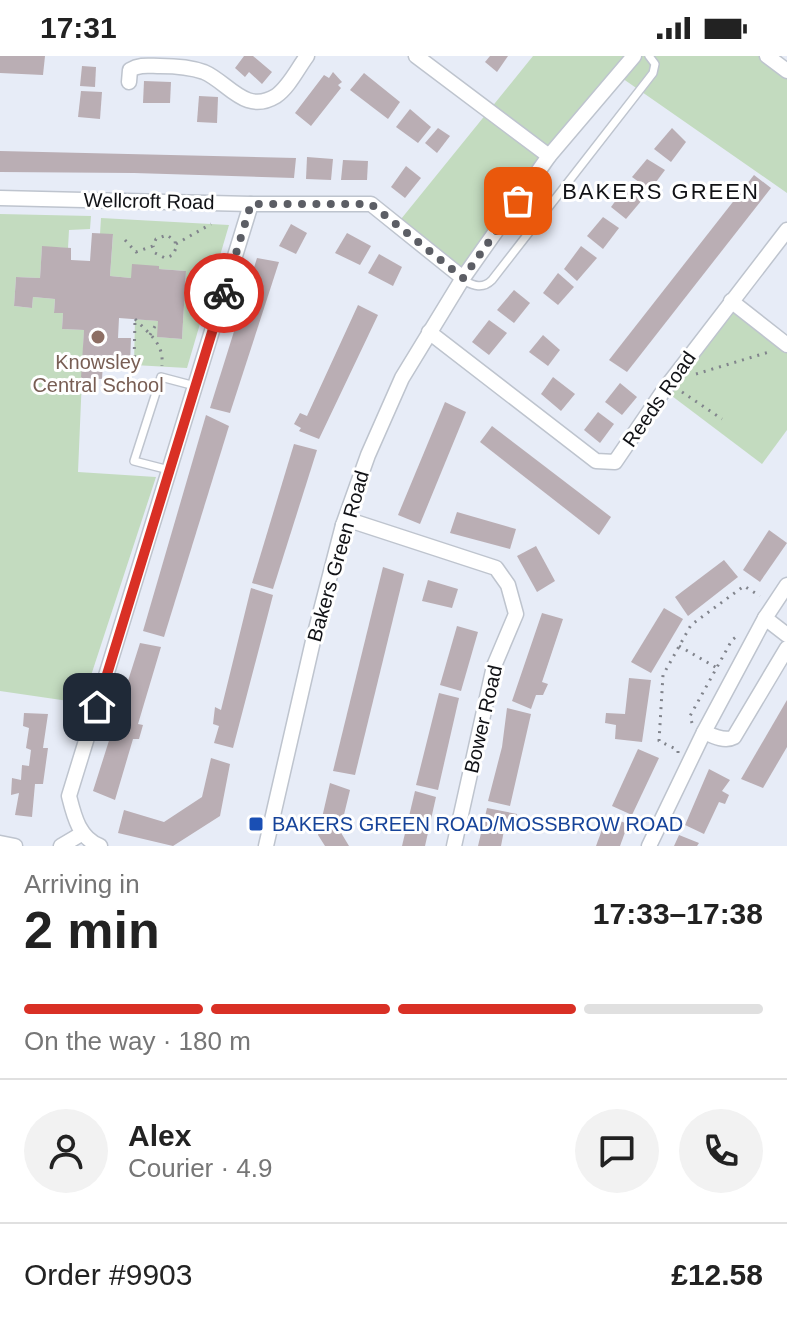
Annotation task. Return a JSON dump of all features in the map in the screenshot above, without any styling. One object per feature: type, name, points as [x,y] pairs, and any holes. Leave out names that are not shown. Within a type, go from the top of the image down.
[{"type":"street","points":[[121,58],[130,76],[137,66],[184,67],[206,73],[237,97],[262,101],[282,90],[307,56]]},
{"type":"street","points":[[416,56],[549,156]]},
{"type":"street","name":"Bakers Green Road","points":[[266,846],[309,656],[343,525],[368,455],[402,378],[463,279],[549,156],[634,56]]},
{"type":"street","points":[[767,56],[787,71]]},
{"type":"street","name":"Wellcroft Road","points":[[0,198],[371,204],[463,279]]},
{"type":"street","points":[[100,846],[92,843],[76,823],[69,796],[251,204]]},
{"type":"street","name":"Reeds Road","points":[[429,332],[596,461],[615,462],[669,383],[787,230]]},
{"type":"street","points":[[731,301],[782,341]]},
{"type":"street","name":"Bower Road","points":[[343,525],[352,521],[496,568],[508,585],[516,614],[494,666],[454,846]]},
{"type":"street","points":[[649,846],[704,732],[787,585]]},
{"type":"street","points":[[769,612],[787,635]]},
{"type":"street","points":[[704,732],[730,740],[737,734],[787,648]]},
{"type":"street","points":[[61,846],[83,833]]},
{"type":"street","points":[[0,843],[15,846]]},
{"type":"lane","points":[[463,279],[481,286],[492,280],[653,73],[655,64],[649,56]]},
{"type":"lane","points":[[169,470],[134,461],[161,377],[195,386]]},
{"type":"path","points":[[153,246],[155,253],[165,258],[173,255],[176,245],[211,224]]},
{"type":"path","points":[[125,240],[136,252],[153,246],[159,236],[167,235],[176,245]]},
{"type":"path","points":[[134,365],[135,319],[160,346],[162,366]]},
{"type":"path","points":[[150,335],[158,321]]},
{"type":"path","points":[[669,383],[782,341]]},
{"type":"path","points":[[669,383],[722,419]]},
{"type":"path","points":[[679,783],[678,750],[659,741],[663,675],[691,625],[744,586],[769,612]]},
{"type":"path","points":[[679,646],[717,668]]},
{"type":"green space","points":[[533,56],[767,56],[787,71],[787,193],[619,76],[463,278],[397,224]]},
{"type":"green space","points":[[0,214],[91,216],[90,229],[69,230],[68,248],[42,247],[40,278],[16,277],[14,306],[32,308],[33,297],[55,299],[54,312],[63,313],[62,329],[84,330],[78,472],[156,477],[82,703],[0,691]]},
{"type":"green space","points":[[101,218],[229,225],[187,368],[134,365],[135,319],[158,321],[158,337],[182,339],[186,271],[159,269],[159,266],[131,278],[110,276],[113,235],[100,234]]},
{"type":"green space","points":[[731,301],[787,345],[787,430],[762,464],[664,390]]},
{"type":"building","points":[[0,56],[45,56],[43,75],[0,73]]},
{"type":"building","points":[[244,56],[253,56],[272,72],[262,84],[249,72],[245,77],[235,68]]},
{"type":"building","points":[[490,56],[508,56],[497,72],[485,62]]},
{"type":"building","points":[[82,66],[96,67],[95,87],[80,86]]},
{"type":"building","points":[[333,72],[342,82],[338,85],[341,88],[311,126],[295,113],[324,75],[329,78]]},
{"type":"building","points":[[364,73],[400,102],[388,119],[350,90]]},
{"type":"building","points":[[144,81],[171,82],[170,103],[143,103]]},
{"type":"building","points":[[81,91],[102,92],[100,119],[78,117]]},
{"type":"building","points":[[199,96],[218,97],[217,123],[197,122]]},
{"type":"building","points":[[410,109],[431,127],[418,143],[396,127]]},
{"type":"building","points":[[438,128],[450,136],[437,153],[425,143]]},
{"type":"building","points":[[672,128],[686,142],[671,162],[654,149]]},
{"type":"building","points":[[0,151],[296,158],[294,178],[0,172]]},
{"type":"building","points":[[307,157],[333,159],[331,180],[306,179]]},
{"type":"building","points":[[647,159],[665,170],[650,190],[632,177]]},
{"type":"building","points":[[343,160],[368,161],[367,180],[341,180]]},
{"type":"building","points":[[406,166],[421,178],[405,198],[391,187]]},
{"type":"building","points":[[754,175],[771,188],[627,372],[609,360]]},
{"type":"building","points":[[625,188],[642,200],[626,219],[611,207]]},
{"type":"building","points":[[603,217],[619,228],[603,249],[587,236]]},
{"type":"building","points":[[291,224],[307,233],[296,254],[279,246]]},
{"type":"building","points":[[92,233],[113,234],[110,276],[131,278],[132,264],[186,271],[182,339],[157,337],[158,321],[119,318],[118,338],[131,338],[130,364],[103,363],[102,379],[81,378],[84,330],[62,329],[63,313],[54,313],[55,299],[33,297],[32,308],[14,306],[16,277],[40,278],[42,246],[71,248],[71,260],[90,261]]},
{"type":"building","points":[[347,233],[371,246],[360,265],[335,253]]},
{"type":"building","points":[[581,246],[597,258],[577,281],[564,269]]},
{"type":"building","points":[[379,254],[402,267],[393,286],[368,273]]},
{"type":"building","points":[[257,258],[279,262],[230,413],[210,408]]},
{"type":"building","points":[[558,273],[574,287],[558,305],[543,293]]},
{"type":"building","points":[[514,290],[530,303],[514,323],[497,310]]},
{"type":"building","points":[[358,305],[378,315],[319,439],[299,431],[301,428],[294,424],[300,413],[307,416]]},
{"type":"building","points":[[489,320],[507,333],[489,355],[472,342]]},
{"type":"building","points":[[543,335],[560,350],[548,366],[529,352]]},
{"type":"building","points":[[553,377],[575,394],[561,411],[541,394]]},
{"type":"building","points":[[620,383],[637,397],[622,415],[605,402]]},
{"type":"building","points":[[445,402],[466,412],[420,524],[398,515]]},
{"type":"building","points":[[598,412],[614,424],[600,443],[584,430]]},
{"type":"building","points":[[206,415],[229,426],[164,637],[143,631]]},
{"type":"building","points":[[492,426],[611,517],[599,535],[480,442]]},
{"type":"building","points":[[294,444],[317,450],[273,589],[252,583]]},
{"type":"building","points":[[457,512],[516,529],[510,549],[450,533]]},
{"type":"building","points":[[769,530],[787,543],[760,582],[743,570]]},
{"type":"building","points":[[536,546],[555,581],[537,592],[517,556]]},
{"type":"building","points":[[724,560],[738,577],[688,616],[675,597]]},
{"type":"building","points":[[383,567],[404,574],[355,775],[333,771]]},
{"type":"building","points":[[428,580],[458,589],[452,608],[422,601]]},
{"type":"building","points":[[251,588],[273,595],[233,748],[214,743],[219,726],[213,724],[215,707],[221,710]]},
{"type":"building","points":[[664,608],[683,619],[651,673],[631,662]]},
{"type":"building","points":[[542,613],[563,619],[542,682],[548,684],[543,695],[536,695],[531,709],[512,701]]},
{"type":"building","points":[[457,626],[478,632],[461,691],[440,685]]},
{"type":"building","points":[[140,643],[161,647],[138,724],[143,725],[139,739],[133,739],[115,800],[93,791]]},
{"type":"building","points":[[629,678],[651,680],[642,742],[615,739],[616,725],[605,723],[606,713],[625,714]]},
{"type":"building","points":[[439,693],[459,698],[438,790],[416,785]]},
{"type":"building","points":[[787,700],[787,747],[763,788],[741,779]]},
{"type":"building","points":[[507,708],[531,714],[510,806],[488,801],[502,747]]},
{"type":"building","points":[[24,713],[48,714],[43,748],[48,748],[43,784],[35,784],[32,817],[15,815],[19,793],[11,795],[12,778],[21,780],[22,765],[29,766],[31,750],[26,748],[29,728],[23,726]]},
{"type":"building","points":[[638,749],[659,758],[632,815],[612,806]]},
{"type":"building","points":[[211,758],[230,764],[220,816],[173,846],[118,833],[124,810],[164,822],[202,797]]},
{"type":"building","points":[[709,769],[730,780],[722,791],[729,795],[725,804],[719,802],[704,834],[685,825]]},
{"type":"building","points":[[330,783],[350,790],[340,831],[349,846],[325,846],[318,835]]},
{"type":"building","points":[[415,791],[436,797],[425,846],[402,846]]},
{"type":"building","points":[[487,808],[517,814],[515,821],[506,820],[501,846],[478,846]]},
{"type":"building","points":[[607,816],[628,824],[620,846],[596,846]]},
{"type":"building","points":[[679,835],[699,843],[697,846],[674,846]]},
{"type":"way so far","points":[[224,293],[251,204],[371,204],[463,278],[518,201]]},
{"type":"place","name":"Knowsley Central School","points":[[98,337]]},
{"type":"place","name":"BAKERS GREEN ROAD/MOSSBROW ROAD","points":[[256,824]]},
{"type":"district","name":"BAKERS GREEN","points":[[661,191]]},
{"type":"route","points":[[97,707],[224,293]]}]
